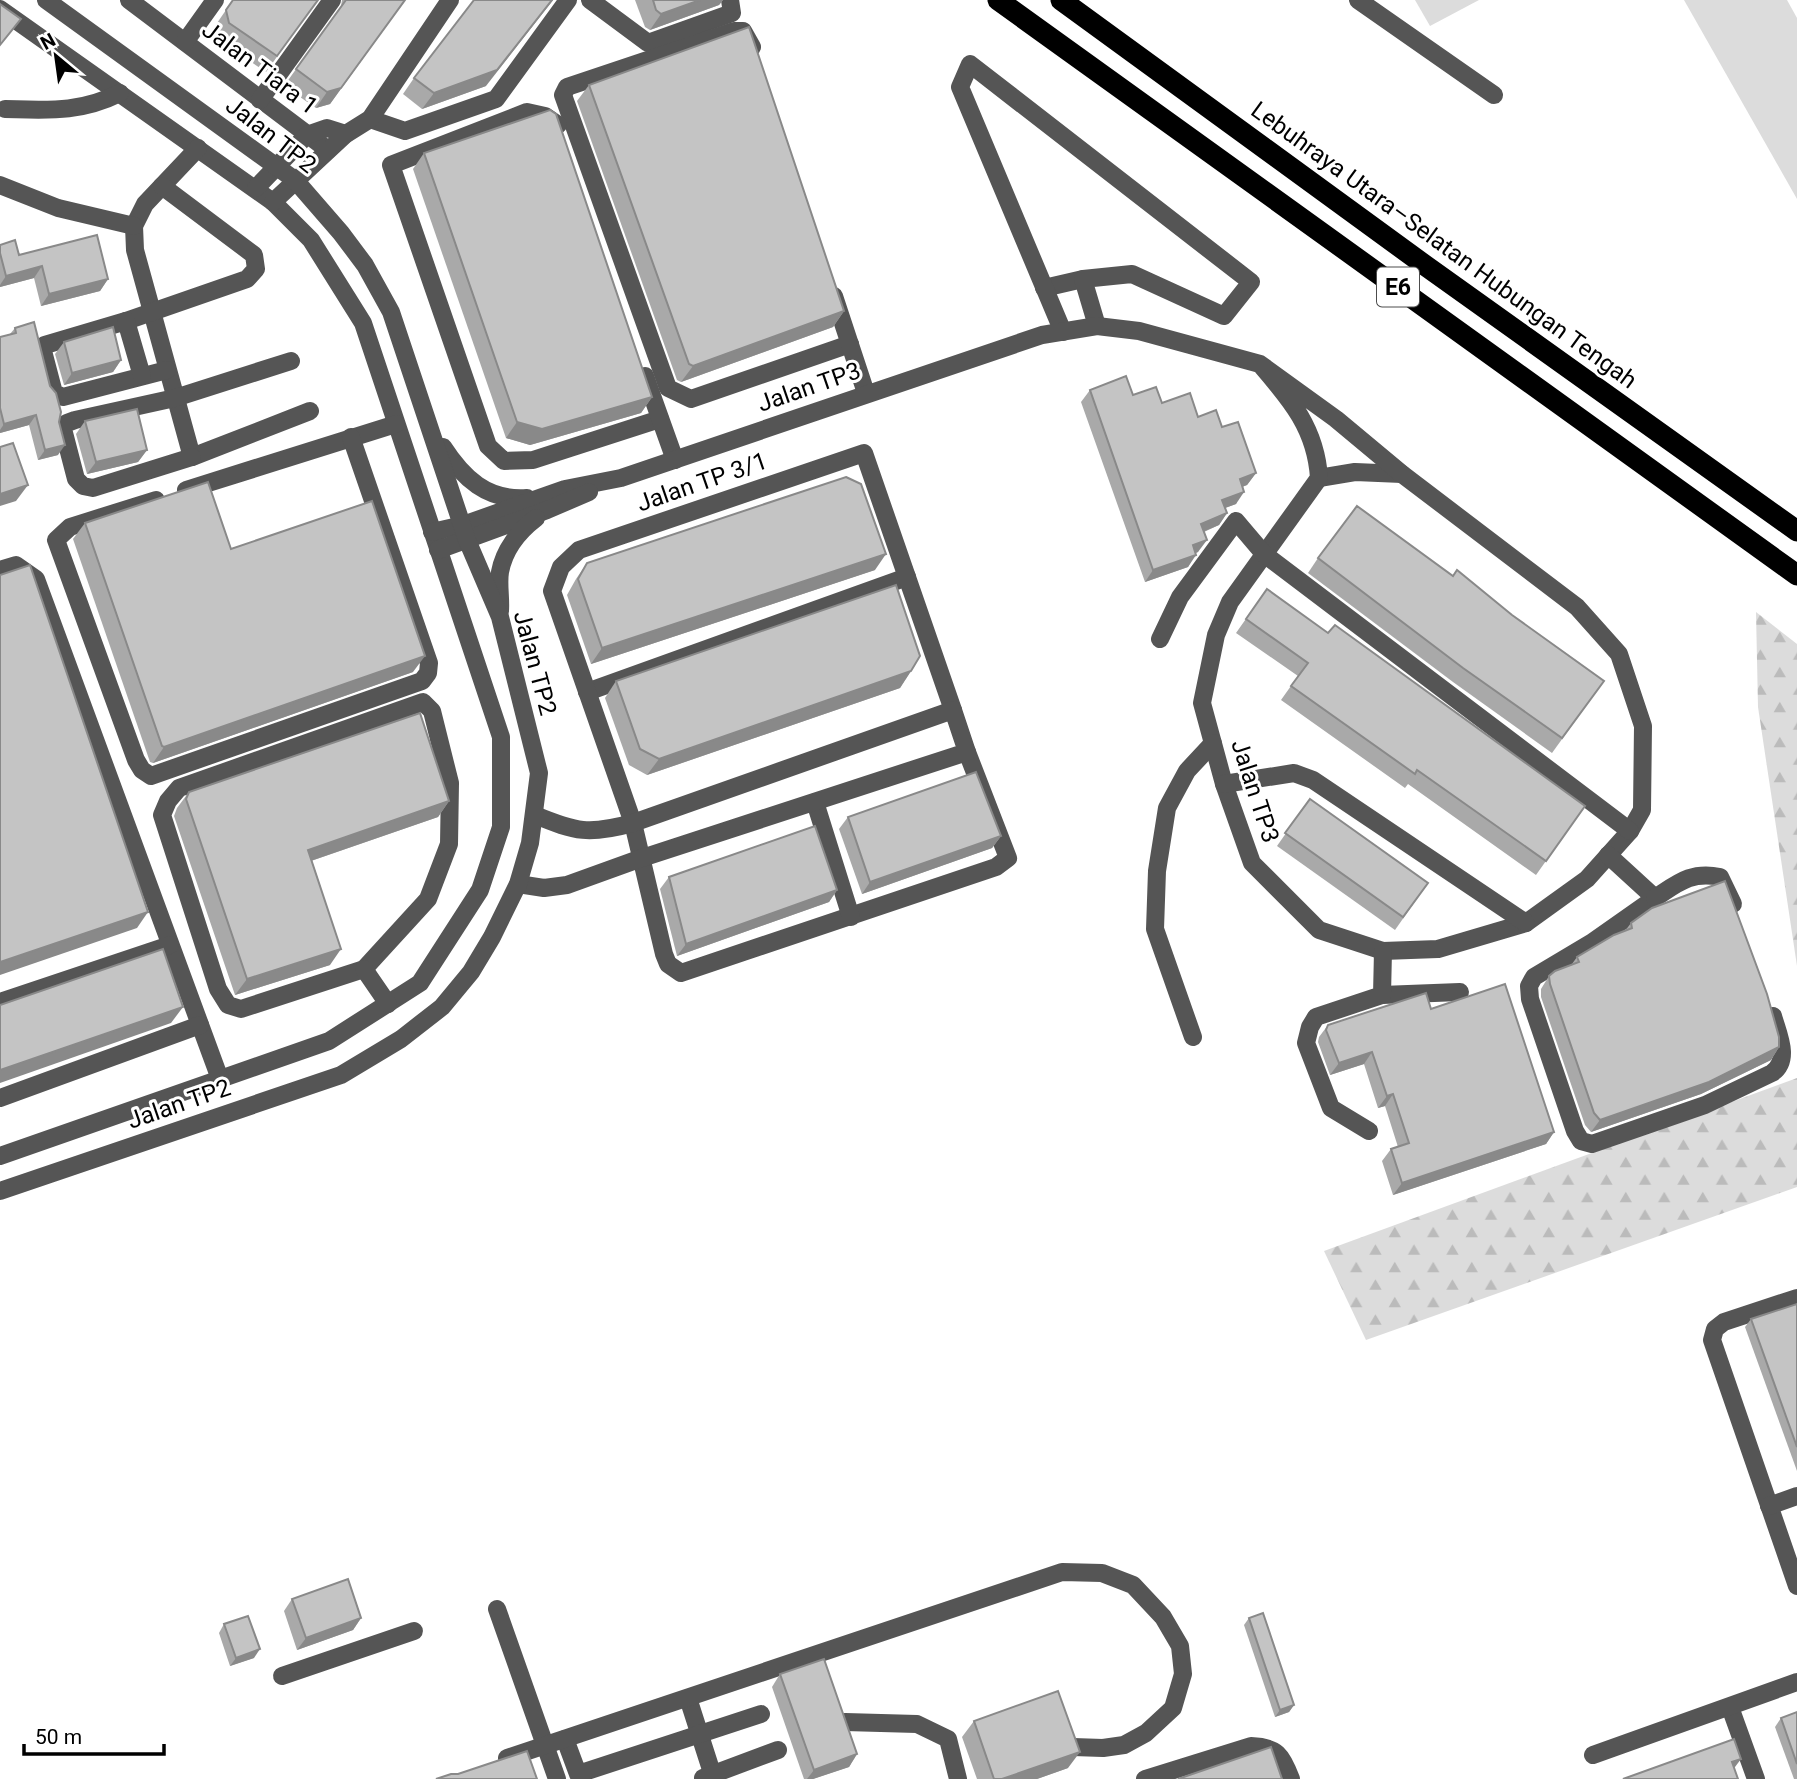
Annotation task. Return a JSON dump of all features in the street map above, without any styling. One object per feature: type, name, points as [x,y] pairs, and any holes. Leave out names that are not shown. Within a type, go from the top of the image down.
[{"type":"highway","name":"E6","points":[[998,0],[1797,575]]},
{"type":"highway","name":"Lebuhraya Utara–Selatan Hubungan Tengah","points":[[1061,0],[1426,266],[1797,531]]},
{"type":"street","name":"Jalan TP2","points":[[0,1191],[341,1074],[391,1045],[442,1007],[471,972],[518,884],[530,843],[539,773],[500,617],[465,532],[391,312],[365,265],[295,180],[46,0]]},
{"type":"street","name":"Jalan Tiara 1","points":[[129,0],[328,150]]},
{"type":"street","points":[[185,42],[215,0]]},
{"type":"street","points":[[260,100],[332,0]]},
{"type":"street","points":[[273,202],[346,134],[370,119],[450,0]]},
{"type":"street","points":[[370,119],[405,131],[496,99],[568,0]]},
{"type":"street","points":[[590,0],[648,43],[732,13],[730,0]]},
{"type":"street","points":[[1358,0],[1494,94]]},
{"type":"street","name":"Jalan TP2","points":[[0,9],[256,188],[311,240],[363,323],[501,737],[501,827],[480,890],[420,983],[329,1041],[0,1156]]},
{"type":"street","points":[[759,68],[743,31],[734,31],[567,87],[563,95],[668,388],[691,399],[850,344]]},
{"type":"street","points":[[1044,288],[1083,279],[1132,274],[1224,316],[1251,282],[970,64],[960,87],[1044,288],[1063,331]]},
{"type":"street","points":[[5,110],[66,110],[98,104],[120,93]]},
{"type":"street","points":[[660,419],[533,460],[504,461],[488,446],[391,165],[527,112],[545,116],[558,126],[675,460]]},
{"type":"street","points":[[256,188],[307,135],[327,128],[346,134]]},
{"type":"street","points":[[192,457],[135,250],[134,226],[145,204],[198,148]]},
{"type":"street","points":[[0,185],[58,208],[134,226]]},
{"type":"street","points":[[162,186],[254,255],[256,270],[247,279],[127,321],[45,345],[43,351],[54,393],[63,397],[167,370]]},
{"type":"street","points":[[828,278],[866,393]]},
{"type":"street","points":[[1083,279],[1097,326]]},
{"type":"street","points":[[127,321],[142,376]]},
{"type":"street","name":"Jalan TP3","points":[[438,550],[465,532],[1042,335],[1097,326],[1139,331],[1260,364],[1336,419],[1402,474],[1577,607],[1619,654],[1643,726],[1642,810],[1630,831],[1587,879],[1526,923],[1438,949],[1382,951],[1319,930],[1252,863],[1224,784],[1202,703],[1216,635],[1230,602],[1320,478]]},
{"type":"street","points":[[291,361],[175,398],[67,423],[64,429],[76,479],[83,486],[93,488],[192,457],[310,411]]},
{"type":"street","points":[[1260,364],[1294,403],[1318,453],[1320,478],[1355,471],[1402,474]]},
{"type":"street","points":[[351,438],[429,663],[429,673],[422,681],[151,775],[142,769],[136,760],[56,540],[70,527],[351,438],[396,424]]},
{"type":"street","points":[[430,426],[452,462],[480,489],[498,496],[547,503]]},
{"type":"street","name":"Jalan TP 3/1","points":[[864,453],[967,752],[1008,858],[996,867],[681,973],[668,964],[664,954],[632,824],[587,692],[552,591],[561,567],[579,550],[864,453]]},
{"type":"street","points":[[500,617],[500,572],[509,548],[523,527],[547,503]]},
{"type":"street","points":[[1160,639],[1180,597],[1236,521],[1264,554],[1630,831]]},
{"type":"street","name":"Jalan TP3","points":[[432,532],[465,532]]},
{"type":"street","points":[[0,570],[16,565],[36,579],[220,1079]]},
{"type":"street","points":[[587,692],[907,576]]},
{"type":"street","points":[[423,702],[432,711],[450,783],[449,844],[428,899],[364,968],[241,1009],[228,1005],[218,989],[162,815],[168,801],[179,788],[423,702]]},
{"type":"street","points":[[535,815],[582,832],[604,831],[632,824],[953,710]]},
{"type":"street","points":[[1194,1037],[1155,929],[1157,871],[1167,808],[1186,771],[1213,743]]},
{"type":"street","points":[[518,884],[544,888],[567,885],[967,752]]},
{"type":"street","points":[[1224,784],[1294,773],[1313,780],[1526,923]]},
{"type":"street","points":[[814,802],[850,917]]},
{"type":"street","points":[[1608,855],[1655,898]]},
{"type":"street","points":[[1741,926],[1727,888],[1720,877],[1704,874],[1684,879],[1591,943],[1534,977],[1529,986],[1530,999],[1575,1131],[1581,1140],[1592,1144],[1705,1105],[1779,1068],[1782,1048],[1768,1003]]},
{"type":"street","points":[[0,1002],[170,945]]},
{"type":"street","points":[[1382,951],[1382,995]]},
{"type":"street","points":[[364,968],[388,1004]]},
{"type":"street","points":[[1369,1131],[1331,1108],[1307,1043],[1310,1027],[1316,1017],[1382,995],[1460,992]]},
{"type":"street","points":[[0,1098],[200,1025]]},
{"type":"street","points":[[1797,1298],[1724,1322],[1715,1329],[1712,1340],[1797,1586]]},
{"type":"street","points":[[1769,1506],[1797,1496]]},
{"type":"street","points":[[497,1762],[526,1759],[565,1739],[1062,1572],[1102,1573],[1133,1585],[1163,1617],[1180,1646],[1183,1674],[1173,1708],[1146,1733],[1124,1745],[1103,1748],[1073,1746]]},
{"type":"street","points":[[497,1609],[557,1779]]},
{"type":"street","points":[[282,1676],[414,1631]]},
{"type":"street","points":[[1592,1755],[1797,1682]]},
{"type":"street","points":[[688,1698],[709,1778],[778,1750]]},
{"type":"street","points":[[1730,1707],[1756,1779]]},
{"type":"street","points":[[565,1739],[578,1774],[761,1714]]},
{"type":"street","points":[[845,1722],[917,1724],[927,1729],[947,1740],[958,1779]]},
{"type":"street","points":[[1145,1779],[1251,1746],[1268,1747],[1284,1760],[1291,1779]]},
{"type":"green space","points":[[1415,0],[1479,0],[1430,26]]},
{"type":"green space","points":[[1684,0],[1787,0],[1797,18],[1797,199]]},
{"type":"green space","points":[[1756,612],[1797,644],[1797,966],[1758,707]]},
{"type":"green space","points":[[1797,1078],[1797,1187],[1366,1340],[1324,1251]]},
{"type":"building","points":[[233,0],[318,0],[277,56],[229,23],[226,10]]},
{"type":"building","points":[[346,0],[405,0],[341,88],[327,92],[296,69]]},
{"type":"building","points":[[474,0],[552,0],[497,70],[434,93],[414,78]]},
{"type":"building","points":[[653,0],[700,0],[661,14],[656,10]]},
{"type":"building","points":[[0,4],[21,19],[0,45]]},
{"type":"building","points":[[749,27],[844,311],[693,366],[689,364],[589,85]]},
{"type":"building","points":[[550,110],[556,114],[652,397],[542,429],[517,422],[424,153]]},
{"type":"building","points":[[97,235],[108,279],[49,294],[42,266],[6,276],[0,245],[15,240],[19,255]]},
{"type":"building","points":[[34,322],[50,386],[56,393],[61,412],[59,422],[65,445],[45,450],[36,415],[4,424],[0,408],[0,337],[16,333],[15,328]]},
{"type":"building","points":[[113,327],[121,360],[72,373],[64,342]]},
{"type":"building","points":[[1126,376],[1133,395],[1156,387],[1162,403],[1190,393],[1198,417],[1216,410],[1222,427],[1238,422],[1256,473],[1240,479],[1244,492],[1222,500],[1227,513],[1201,524],[1207,540],[1193,545],[1196,555],[1153,570],[1090,390]]},
{"type":"building","points":[[137,409],[147,450],[96,462],[85,421]]},
{"type":"building","points":[[13,443],[28,485],[0,494],[0,447]]},
{"type":"building","points":[[846,477],[861,484],[886,554],[602,648],[578,579],[587,563]]},
{"type":"building","points":[[208,482],[231,549],[372,501],[425,656],[162,746],[85,523]]},
{"type":"building","points":[[1357,506],[1453,576],[1457,570],[1512,615],[1604,681],[1562,738],[1463,668],[1318,558]]},
{"type":"building","points":[[30,565],[148,912],[0,962],[0,575]]},
{"type":"building","points":[[896,585],[920,656],[911,671],[659,759],[640,749],[616,681]]},
{"type":"building","points":[[1267,589],[1328,633],[1335,625],[1585,806],[1546,861],[1417,770],[1415,774],[1291,686],[1308,663],[1246,619]]},
{"type":"building","points":[[420,713],[449,801],[308,850],[341,949],[247,979],[186,799],[189,792]]},
{"type":"building","points":[[976,772],[1001,836],[870,882],[848,817]]},
{"type":"building","points":[[1310,799],[1428,883],[1403,917],[1285,833]]},
{"type":"building","points":[[815,826],[837,890],[686,944],[669,877]]},
{"type":"building","points":[[1725,881],[1767,994],[1779,1037],[1779,1047],[1709,1082],[1600,1120],[1594,1113],[1549,976],[1579,962],[1577,957],[1614,935],[1632,928],[1631,923],[1652,908]]},
{"type":"building","points":[[163,949],[183,1007],[0,1070],[0,1005]]},
{"type":"building","points":[[1505,984],[1554,1132],[1402,1183],[1391,1149],[1409,1143],[1393,1094],[1387,1096],[1372,1052],[1339,1063],[1326,1030],[1328,1025],[1426,993],[1431,1009]]},
{"type":"building","points":[[1797,1304],[1797,1447],[1751,1319]]},
{"type":"building","points":[[348,1579],[361,1618],[306,1638],[292,1599]]},
{"type":"building","points":[[1263,1613],[1294,1705],[1280,1710],[1249,1618]]},
{"type":"building","points":[[248,1616],[260,1649],[236,1658],[224,1624]]},
{"type":"building","points":[[824,1659],[857,1754],[814,1770],[780,1674]]},
{"type":"building","points":[[1058,1691],[1080,1752],[1002,1779],[994,1779],[974,1721]]},
{"type":"building","points":[[1797,1712],[1797,1764],[1781,1718]]},
{"type":"building","points":[[1734,1739],[1741,1759],[1732,1762],[1738,1779],[1623,1779]]},
{"type":"building","points":[[1271,1747],[1282,1779],[1178,1779]]},
{"type":"building","points":[[527,1751],[537,1779],[436,1779],[458,1774]]}]
